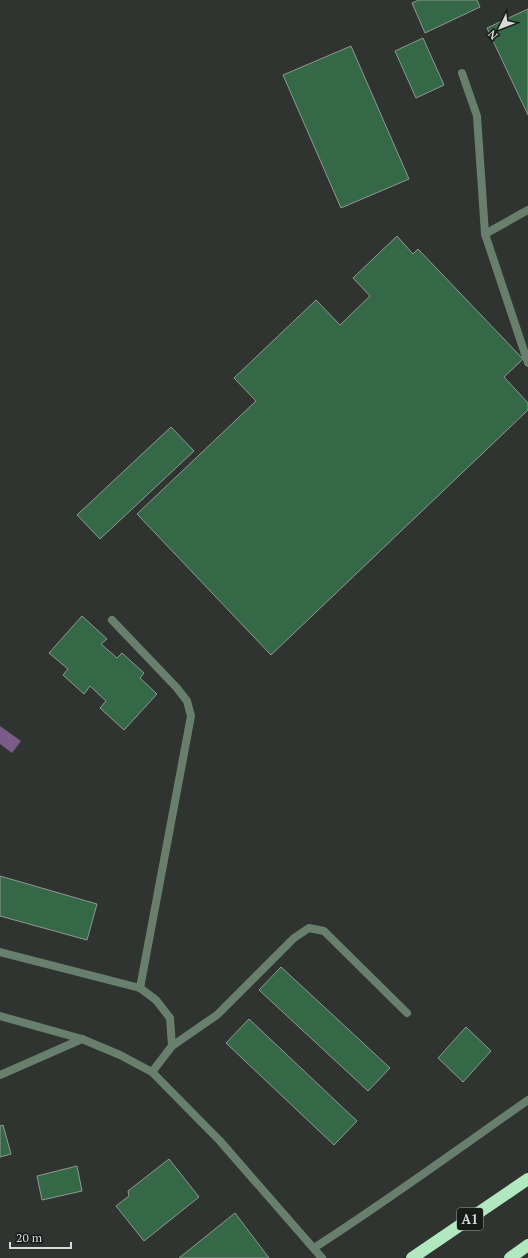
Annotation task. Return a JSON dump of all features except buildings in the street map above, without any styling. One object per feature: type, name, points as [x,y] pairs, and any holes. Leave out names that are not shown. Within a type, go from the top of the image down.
[{"type":"highway","name":"A1","points":[[412,1258],[528,1179]]},
{"type":"highway","points":[[510,1258],[528,1244]]},
{"type":"street","points":[[462,73],[477,116],[485,234],[528,363]]},
{"type":"street","points":[[485,234],[528,210]]},
{"type":"street","points":[[112,620],[188,701],[191,716],[140,988]]},
{"type":"street","points":[[152,1072],[172,1046],[217,1015],[294,938],[309,928],[324,931],[407,1013]]},
{"type":"street","points":[[0,952],[140,988],[156,1000],[170,1018],[172,1046]]},
{"type":"street","points":[[0,1016],[82,1039],[120,1055],[152,1072],[220,1140],[322,1258]]},
{"type":"street","points":[[0,1075],[82,1039]]},
{"type":"street","points":[[314,1248],[370,1212],[528,1100]]},
{"type":"shaded area","points":[[0,726],[21,741],[12,753],[0,744]]}]
